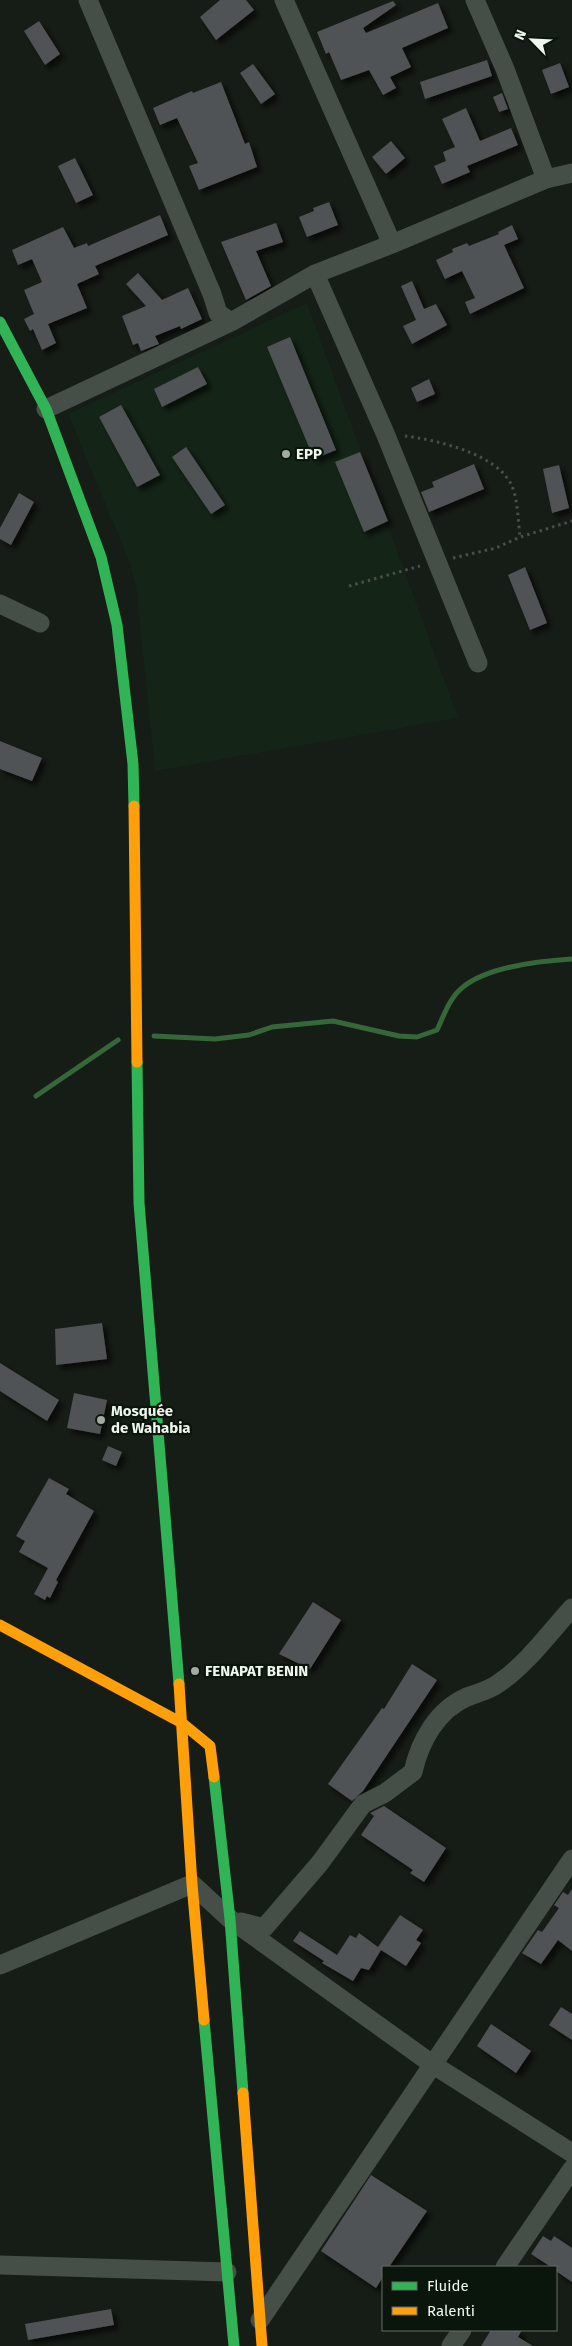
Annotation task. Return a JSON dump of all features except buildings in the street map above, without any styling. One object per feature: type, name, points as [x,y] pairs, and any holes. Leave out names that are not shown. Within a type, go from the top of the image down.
[{"type":"main road","points":[[2,331],[46,409],[90,525],[110,587],[118,625],[133,764],[139,1203],[182,1723],[192,1884],[234,2346]]},
{"type":"main road","points":[[0,1625],[182,1723],[210,1746],[230,1919],[262,2346]]},
{"type":"street","points":[[88,0],[212,294],[218,313],[231,322]]},
{"type":"street","points":[[284,0],[392,244]]},
{"type":"street","points":[[474,0],[505,69],[546,179]]},
{"type":"street","points":[[46,409],[231,322],[315,274],[392,244],[546,179],[572,172]]},
{"type":"street","points":[[315,274],[385,433],[478,664]]},
{"type":"street","points":[[0,604],[40,623]]},
{"type":"street","points":[[230,1919],[264,1928],[320,1863],[362,1804],[385,1793],[413,1772],[417,1752],[428,1732],[443,1714],[460,1701],[499,1683],[534,1651],[572,1608]]},
{"type":"street","points":[[260,2320],[572,1859]]},
{"type":"street","points":[[0,1965],[192,1884],[230,1919],[432,2064],[572,2153]]},
{"type":"street","points":[[505,2266],[572,2169]]},
{"type":"street","points":[[0,2265],[227,2272]]},
{"type":"street","points":[[451,2346],[461,2331]]},
{"type":"path","points":[[385,433],[420,438],[480,456],[506,475],[512,486],[520,537]]},
{"type":"path","points":[[349,586],[496,548],[520,537],[572,521]]},
{"type":"shaded area","points":[[307,303],[458,718],[155,771],[136,586],[129,561],[68,414]]},
{"type":"waterway","points":[[154,1036],[215,1039],[249,1035],[272,1027],[333,1021],[399,1036],[417,1037],[437,1030],[454,996],[474,980],[500,969],[545,961],[572,959]]},
{"type":"waterway","points":[[36,1096],[118,1040]]},
{"type":"traffic: fast","points":[[0,322],[46,409],[101,557],[117,625],[133,764],[134,806]]},
{"type":"traffic: fast","points":[[137,1062],[139,1203],[179,1684]]},
{"type":"traffic: fast","points":[[214,1777],[230,1919],[243,2093]]},
{"type":"traffic: fast","points":[[204,2020],[234,2346]]},
{"type":"traffic: slow","points":[[134,806],[137,1062]]},
{"type":"traffic: slow","points":[[0,1625],[182,1723],[210,1746],[214,1777]]},
{"type":"traffic: slow","points":[[179,1684],[192,1884],[204,2020]]},
{"type":"traffic: slow","points":[[243,2093],[262,2346]]},
{"type":"place","name":"EPP","points":[[286,454]]},
{"type":"place","name":"Mosquée de Wahabia","points":[[101,1420]]},
{"type":"place","name":"FENAPAT BENIN","points":[[195,1671]]}]
